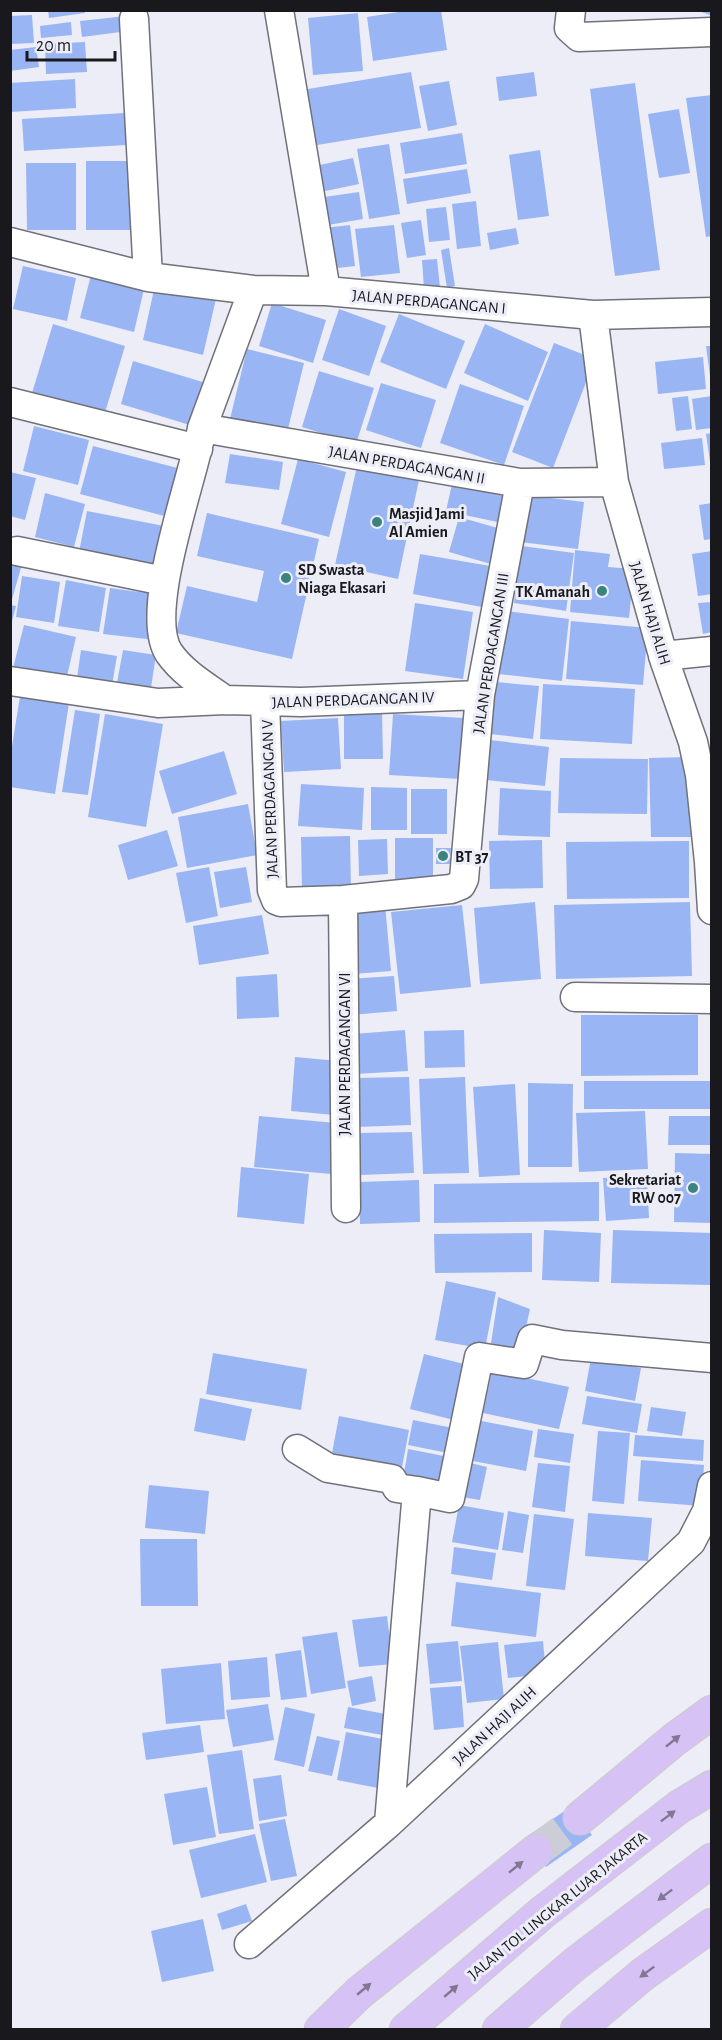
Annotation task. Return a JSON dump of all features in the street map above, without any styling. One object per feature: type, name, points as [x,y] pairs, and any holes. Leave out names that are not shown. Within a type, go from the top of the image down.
[{"type":"highway","points":[[580,1818],[711,1712]]},
{"type":"highway","name":"JALAN TOL LINGKAR LUAR JAKARTA","points":[[406,2030],[543,1912],[711,1787]]},
{"type":"highway","points":[[321,2030],[358,1993],[536,1851]]},
{"type":"highway","points":[[499,2030],[574,1964],[711,1860]]},
{"type":"highway","points":[[578,2030],[642,1975],[711,1925]]},
{"type":"street","points":[[279,10],[326,291]]},
{"type":"street","points":[[571,10],[569,27],[579,37],[711,32]]},
{"type":"street","points":[[134,19],[148,277]]},
{"type":"street","name":"JALAN PERDAGANGAN I","points":[[10,242],[148,277],[253,290],[326,291],[593,315],[711,312]]},
{"type":"street","points":[[225,700],[185,671],[168,651],[163,634],[161,609],[164,581],[200,439],[253,290]]},
{"type":"street","name":"JALAN HAJI ALIH","points":[[593,315],[614,482],[663,656],[683,709],[698,764],[709,862],[711,910]]},
{"type":"street","name":"JALAN PERDAGANGAN II","points":[[10,402],[200,439],[520,483],[614,482]]},
{"type":"street","name":"JALAN PERDAGANGAN III","points":[[451,889],[461,885],[464,879],[480,695],[520,483]]},
{"type":"street","points":[[17,550],[164,581]]},
{"type":"street","points":[[663,656],[711,651]]},
{"type":"street","name":"JALAN PERDAGANGAN IV","points":[[10,681],[146,702],[225,700],[265,702],[480,695]]},
{"type":"street","name":"JALAN PERDAGANGAN V","points":[[265,702],[274,896],[281,902],[343,900],[451,889]]},
{"type":"street","name":"JALAN PERDAGANGAN VI","points":[[343,900],[346,1208]]},
{"type":"street","points":[[575,997],[711,999]]},
{"type":"street","points":[[297,1449],[328,1468],[392,1479],[398,1488],[450,1498],[479,1357],[524,1364],[532,1338],[562,1345],[711,1358]]},
{"type":"street","name":"JALAN HAJI ALIH","points":[[249,1944],[389,1823],[691,1542],[707,1510],[711,1486]]},
{"type":"street","points":[[389,1823],[417,1491]]},
{"type":"building","points":[[48,10],[84,10],[85,13],[49,18]]},
{"type":"building","points":[[411,10],[441,10],[447,50],[373,61],[367,17]]},
{"type":"building","points":[[696,10],[711,10],[710,15]]},
{"type":"building","points":[[358,13],[363,71],[313,75],[308,18]]},
{"type":"building","points":[[32,15],[34,43],[10,44],[10,16]]},
{"type":"building","points":[[126,16],[128,31],[82,37],[80,21]]},
{"type":"building","points":[[71,22],[72,35],[41,38],[40,26]]},
{"type":"building","points":[[85,42],[87,72],[46,74],[45,44]]},
{"type":"building","points":[[36,47],[39,67],[10,71],[10,50]]},
{"type":"building","points":[[411,72],[421,128],[311,146],[302,90]]},
{"type":"building","points":[[534,72],[537,96],[499,101],[496,77]]},
{"type":"building","points":[[75,79],[76,108],[10,112],[10,83]]},
{"type":"building","points":[[449,81],[457,125],[428,131],[419,86]]},
{"type":"building","points":[[635,83],[660,270],[615,276],[590,89]]},
{"type":"building","points":[[712,95],[712,236],[706,237],[686,98]]},
{"type":"building","points":[[679,109],[690,173],[659,178],[648,114]]},
{"type":"building","points":[[125,113],[126,145],[24,151],[22,119]]},
{"type":"building","points":[[462,133],[467,164],[405,174],[400,143]]},
{"type":"building","points":[[389,144],[400,214],[369,219],[357,149]]},
{"type":"building","points":[[540,150],[549,216],[518,220],[509,155]]},
{"type":"building","points":[[353,158],[359,184],[316,193],[310,167]]},
{"type":"building","points":[[86,161],[133,161],[132,230],[86,230]]},
{"type":"building","points":[[26,163],[76,163],[76,230],[27,230]]},
{"type":"building","points":[[467,169],[471,193],[407,204],[403,179]]},
{"type":"building","points":[[359,192],[363,219],[328,225],[324,197]]},
{"type":"building","points":[[476,201],[481,246],[457,249],[452,204]]},
{"type":"building","points":[[446,207],[450,240],[429,242],[426,209]]},
{"type":"building","points":[[421,220],[426,255],[407,258],[401,223]]},
{"type":"building","points":[[350,225],[355,266],[329,269],[324,228]]},
{"type":"building","points":[[394,225],[400,273],[361,277],[355,229]]},
{"type":"building","points":[[516,228],[519,244],[490,250],[487,233]]},
{"type":"building","points":[[449,248],[455,286],[447,288],[441,250]]},
{"type":"building","points":[[437,259],[440,288],[424,289],[422,260]]},
{"type":"building","points":[[23,266],[76,278],[67,321],[13,309]]},
{"type":"building","points":[[91,275],[144,289],[134,332],[80,318]]},
{"type":"building","points":[[155,285],[216,299],[203,355],[143,340]]},
{"type":"building","points":[[272,303],[326,320],[313,363],[259,346]]},
{"type":"building","points":[[339,309],[386,326],[369,376],[322,360]]},
{"type":"building","points":[[399,314],[465,341],[446,389],[380,362]]},
{"type":"building","points":[[53,324],[125,346],[104,416],[32,393]]},
{"type":"building","points":[[485,324],[548,352],[528,401],[464,373]]},
{"type":"building","points":[[554,343],[595,359],[553,468],[512,452]]},
{"type":"building","points":[[706,346],[712,346],[712,376],[710,376]]},
{"type":"building","points":[[247,349],[304,363],[287,433],[230,419]]},
{"type":"building","points":[[703,357],[706,389],[658,394],[655,362]]},
{"type":"building","points":[[133,361],[206,383],[193,426],[121,404]]},
{"type":"building","points":[[319,371],[374,388],[356,444],[302,427]]},
{"type":"building","points":[[381,383],[436,400],[421,448],[366,430]]},
{"type":"building","points":[[460,384],[524,406],[504,465],[440,443]]},
{"type":"building","points":[[688,396],[692,429],[676,431],[672,398]]},
{"type":"building","points":[[712,396],[712,428],[696,430],[692,399]]},
{"type":"building","points":[[34,426],[89,440],[78,485],[23,471]]},
{"type":"building","points":[[712,433],[712,462],[710,462],[706,434]]},
{"type":"building","points":[[702,438],[705,465],[664,469],[661,443]]},
{"type":"building","points":[[93,446],[189,471],[176,519],[80,494]]},
{"type":"building","points":[[230,454],[283,462],[279,490],[225,483]]},
{"type":"building","points":[[298,459],[346,472],[329,537],[281,524]]},
{"type":"building","name":"Masjid Jami Al Amien","points":[[357,466],[419,480],[398,579],[335,565]]},
{"type":"building","points":[[10,472],[36,478],[25,520],[10,516]]},
{"type":"building","points":[[452,484],[508,497],[502,523],[446,511]]},
{"type":"building","points":[[45,493],[85,504],[74,547],[35,537]]},
{"type":"building","points":[[526,495],[584,502],[578,549],[520,542]]},
{"type":"building","points":[[712,503],[712,539],[704,540],[699,505]]},
{"type":"building","points":[[87,511],[169,527],[161,568],[79,552]]},
{"type":"building","name":"SD Swasta Niaga Ekasari","points":[[207,513],[319,539],[292,659],[176,633],[187,586],[257,602],[264,571],[197,556]]},
{"type":"building","points":[[459,517],[501,529],[491,564],[449,552]]},
{"type":"building","points":[[522,546],[574,553],[566,611],[514,603]]},
{"type":"building","name":"TK Amanah","points":[[575,550],[610,554],[608,567],[634,569],[629,618],[570,612]]},
{"type":"building","points":[[712,551],[712,594],[698,596],[692,554]]},
{"type":"building","points":[[420,554],[490,566],[482,607],[413,594]]},
{"type":"building","points":[[10,561],[22,564],[11,603],[10,603]]},
{"type":"building","points":[[22,576],[60,582],[54,623],[16,617]]},
{"type":"building","points":[[66,580],[106,588],[99,632],[58,626]]},
{"type":"building","points":[[110,588],[161,595],[155,640],[103,634]]},
{"type":"building","points":[[712,602],[712,632],[703,634],[698,603]]},
{"type":"building","points":[[415,603],[473,612],[463,679],[405,671]]},
{"type":"building","points":[[10,605],[16,606],[11,625],[10,625]]},
{"type":"building","points":[[506,611],[569,619],[562,681],[498,674]]},
{"type":"building","points":[[571,621],[648,628],[643,685],[566,679]]},
{"type":"building","points":[[24,625],[76,637],[65,685],[12,672]]},
{"type":"building","points":[[81,650],[117,656],[111,691],[76,685]]},
{"type":"building","points":[[123,650],[156,655],[150,694],[116,688]]},
{"type":"building","points":[[495,682],[539,686],[533,739],[490,734]]},
{"type":"building","points":[[543,684],[635,689],[632,744],[540,739]]},
{"type":"building","points":[[20,696],[69,703],[55,794],[10,787],[10,759]]},
{"type":"building","points":[[75,710],[100,714],[88,795],[62,792]]},
{"type":"building","points":[[344,711],[382,711],[383,759],[344,759]]},
{"type":"building","points":[[105,714],[163,724],[146,827],[88,817]]},
{"type":"building","points":[[393,714],[464,718],[461,779],[389,775]]},
{"type":"building","points":[[338,718],[341,769],[284,772],[281,721]]},
{"type":"building","points":[[490,740],[549,747],[545,786],[486,780]]},
{"type":"building","points":[[224,751],[237,794],[172,814],[159,771]]},
{"type":"building","points":[[689,757],[691,837],[651,837],[649,758]]},
{"type":"building","points":[[560,758],[648,759],[647,814],[558,813]]},
{"type":"building","points":[[301,784],[364,788],[362,830],[298,826]]},
{"type":"building","points":[[371,787],[407,788],[407,830],[371,830]]},
{"type":"building","points":[[500,788],[551,791],[550,837],[498,835]]},
{"type":"building","points":[[411,789],[447,789],[447,834],[411,834]]},
{"type":"building","points":[[248,804],[257,855],[187,868],[178,817]]},
{"type":"building","points":[[167,830],[178,866],[128,880],[118,845]]},
{"type":"building","points":[[350,836],[351,891],[302,892],[301,837]]},
{"type":"building","points":[[395,838],[433,838],[433,882],[395,882]]},
{"type":"building","points":[[387,839],[388,874],[359,876],[358,840]]},
{"type":"building","points":[[542,840],[543,888],[490,889],[489,841]]},
{"type":"building","points":[[689,841],[689,898],[567,899],[566,842]]},
{"type":"building","name":"BT 37","points":[[436,848],[451,848],[450,864],[436,864]]},
{"type":"building","points":[[209,867],[218,916],[186,923],[176,873]]},
{"type":"building","points":[[246,867],[252,902],[220,908],[214,872]]},
{"type":"building","points":[[535,902],[541,979],[480,984],[474,908]]},
{"type":"building","points":[[690,902],[692,976],[556,979],[554,905]]},
{"type":"building","points":[[385,904],[391,971],[354,974],[348,907]]},
{"type":"building","points":[[462,905],[471,987],[400,994],[391,912]]},
{"type":"building","points":[[262,915],[269,954],[199,965],[193,926]]},
{"type":"building","points":[[277,974],[279,1017],[237,1019],[236,977]]},
{"type":"building","points":[[394,976],[397,1011],[351,1015],[348,979]]},
{"type":"building","points":[[581,1015],[698,1015],[698,1075],[581,1076]]},
{"type":"building","points":[[405,1030],[408,1071],[355,1074],[353,1034]]},
{"type":"building","points":[[464,1030],[465,1067],[425,1068],[424,1031]]},
{"type":"building","points":[[295,1057],[338,1061],[334,1115],[291,1111]]},
{"type":"building","points":[[409,1077],[411,1125],[356,1127],[354,1078]]},
{"type":"building","points":[[465,1077],[469,1173],[423,1174],[419,1079]]},
{"type":"building","points":[[584,1081],[710,1081],[710,1109],[584,1109]]},
{"type":"building","points":[[528,1083],[573,1084],[572,1167],[528,1167]]},
{"type":"building","points":[[515,1084],[520,1175],[479,1177],[473,1087]]},
{"type":"building","points":[[645,1111],[648,1169],[579,1172],[576,1113]]},
{"type":"building","points":[[259,1116],[336,1123],[331,1174],[254,1167]]},
{"type":"building","points":[[669,1116],[712,1116],[712,1145],[668,1145]]},
{"type":"building","points":[[412,1132],[414,1173],[359,1175],[358,1133]]},
{"type":"building","name":"Sekretariat RW 007","points":[[675,1153],[712,1154],[712,1223],[674,1222]]},
{"type":"building","points":[[241,1167],[309,1174],[304,1224],[237,1217]]},
{"type":"building","points":[[647,1175],[649,1218],[606,1221],[603,1178]]},
{"type":"building","points":[[419,1180],[420,1222],[360,1224],[359,1182]]},
{"type":"building","points":[[599,1182],[599,1221],[434,1223],[434,1184]]},
{"type":"building","points":[[544,1230],[601,1233],[599,1282],[542,1280]]},
{"type":"building","points":[[613,1230],[712,1233],[712,1285],[611,1283]]},
{"type":"building","points":[[532,1233],[532,1272],[435,1273],[434,1234]]},
{"type":"building","points":[[446,1281],[496,1292],[485,1349],[435,1340]]},
{"type":"building","points":[[498,1297],[530,1309],[520,1355],[491,1343]]},
{"type":"building","points":[[213,1353],[307,1369],[301,1410],[206,1394]]},
{"type":"building","points":[[424,1354],[468,1365],[454,1420],[410,1409]]},
{"type":"building","points":[[591,1358],[641,1368],[635,1401],[585,1391]]},
{"type":"building","points":[[492,1371],[569,1387],[559,1429],[483,1413]]},
{"type":"building","points":[[587,1396],[642,1404],[637,1433],[582,1424]]},
{"type":"building","points":[[200,1398],[252,1409],[245,1441],[194,1431]]},
{"type":"building","points":[[651,1407],[686,1412],[682,1436],[647,1431]]},
{"type":"building","points":[[339,1416],[409,1430],[400,1478],[330,1464]]},
{"type":"building","points":[[413,1420],[453,1428],[448,1453],[408,1445]]},
{"type":"building","points":[[481,1421],[533,1431],[526,1471],[473,1461]]},
{"type":"building","points":[[538,1429],[574,1434],[570,1463],[534,1457]]},
{"type":"building","points":[[598,1431],[630,1433],[624,1504],[592,1501]]},
{"type":"building","points":[[635,1435],[704,1440],[703,1461],[633,1456]]},
{"type":"building","points":[[408,1449],[454,1458],[447,1494],[402,1486]]},
{"type":"building","points":[[641,1460],[704,1465],[701,1506],[638,1501]]},
{"type":"building","points":[[462,1461],[487,1467],[480,1500],[456,1496]]},
{"type":"building","points":[[538,1463],[570,1466],[565,1512],[532,1507]]},
{"type":"building","points":[[149,1485],[209,1491],[205,1534],[145,1528]]},
{"type":"building","points":[[459,1505],[504,1513],[498,1550],[452,1542]]},
{"type":"building","points":[[508,1511],[529,1515],[523,1553],[502,1550]]},
{"type":"building","points":[[588,1513],[652,1518],[648,1561],[585,1556]]},
{"type":"building","points":[[534,1514],[574,1519],[565,1590],[526,1586]]},
{"type":"building","points":[[140,1539],[197,1539],[198,1606],[141,1606]]},
{"type":"building","points":[[454,1547],[496,1553],[492,1580],[451,1574]]},
{"type":"building","points":[[456,1582],[541,1593],[536,1637],[451,1626]]},
{"type":"building","points":[[387,1616],[393,1664],[359,1667],[352,1620]]},
{"type":"building","points":[[337,1632],[346,1688],[311,1694],[302,1637]]},
{"type":"building","points":[[458,1641],[462,1681],[430,1684],[426,1644]]},
{"type":"building","points":[[543,1641],[546,1674],[508,1678],[504,1645]]},
{"type":"building","points":[[498,1642],[504,1699],[467,1703],[460,1646]]},
{"type":"building","points":[[301,1650],[307,1697],[281,1700],[275,1654]]},
{"type":"building","points":[[267,1657],[270,1697],[231,1700],[228,1661]]},
{"type":"building","points":[[221,1663],[225,1719],[166,1724],[161,1669]]},
{"type":"building","points":[[372,1676],[376,1701],[352,1706],[347,1681]]},
{"type":"building","points":[[461,1686],[464,1727],[434,1730],[430,1688]]},
{"type":"building","points":[[268,1704],[274,1740],[233,1747],[226,1710]]},
{"type":"building","points":[[285,1707],[315,1714],[304,1767],[274,1760]]},
{"type":"building","points":[[348,1707],[396,1716],[393,1737],[344,1728]]},
{"type":"building","points":[[200,1725],[204,1752],[146,1760],[142,1733]]},
{"type":"building","points":[[346,1732],[393,1741],[383,1789],[337,1780]]},
{"type":"building","points":[[317,1736],[340,1741],[332,1776],[308,1771]]},
{"type":"building","points":[[242,1750],[254,1829],[219,1834],[207,1755]]},
{"type":"building","points":[[281,1775],[287,1816],[259,1821],[253,1779]]},
{"type":"building","points":[[207,1787],[216,1837],[173,1845],[164,1794]]},
{"type":"building","points":[[572,1806],[592,1835],[546,1867],[526,1837]]},
{"type":"building","points":[[285,1819],[297,1876],[271,1881],[259,1824]]},
{"type":"building","points":[[255,1834],[267,1882],[201,1898],[189,1850]]},
{"type":"building","points":[[246,1904],[252,1921],[222,1930],[217,1914]]},
{"type":"building","points":[[203,1919],[214,1971],[162,1982],[151,1931]]},
{"type":"tunnel","points":[[536,1851],[580,1818]]},
{"type":"place","name":"Masjid Jami Al Amien","points":[[377,522]]},
{"type":"place","name":"SD Swasta Niaga Ekasari","points":[[286,578]]},
{"type":"place","name":"TK Amanah","points":[[602,591]]},
{"type":"place","name":"BT 37","points":[[443,856]]},
{"type":"place","name":"Sekretariat RW 007","points":[[693,1188]]}]
